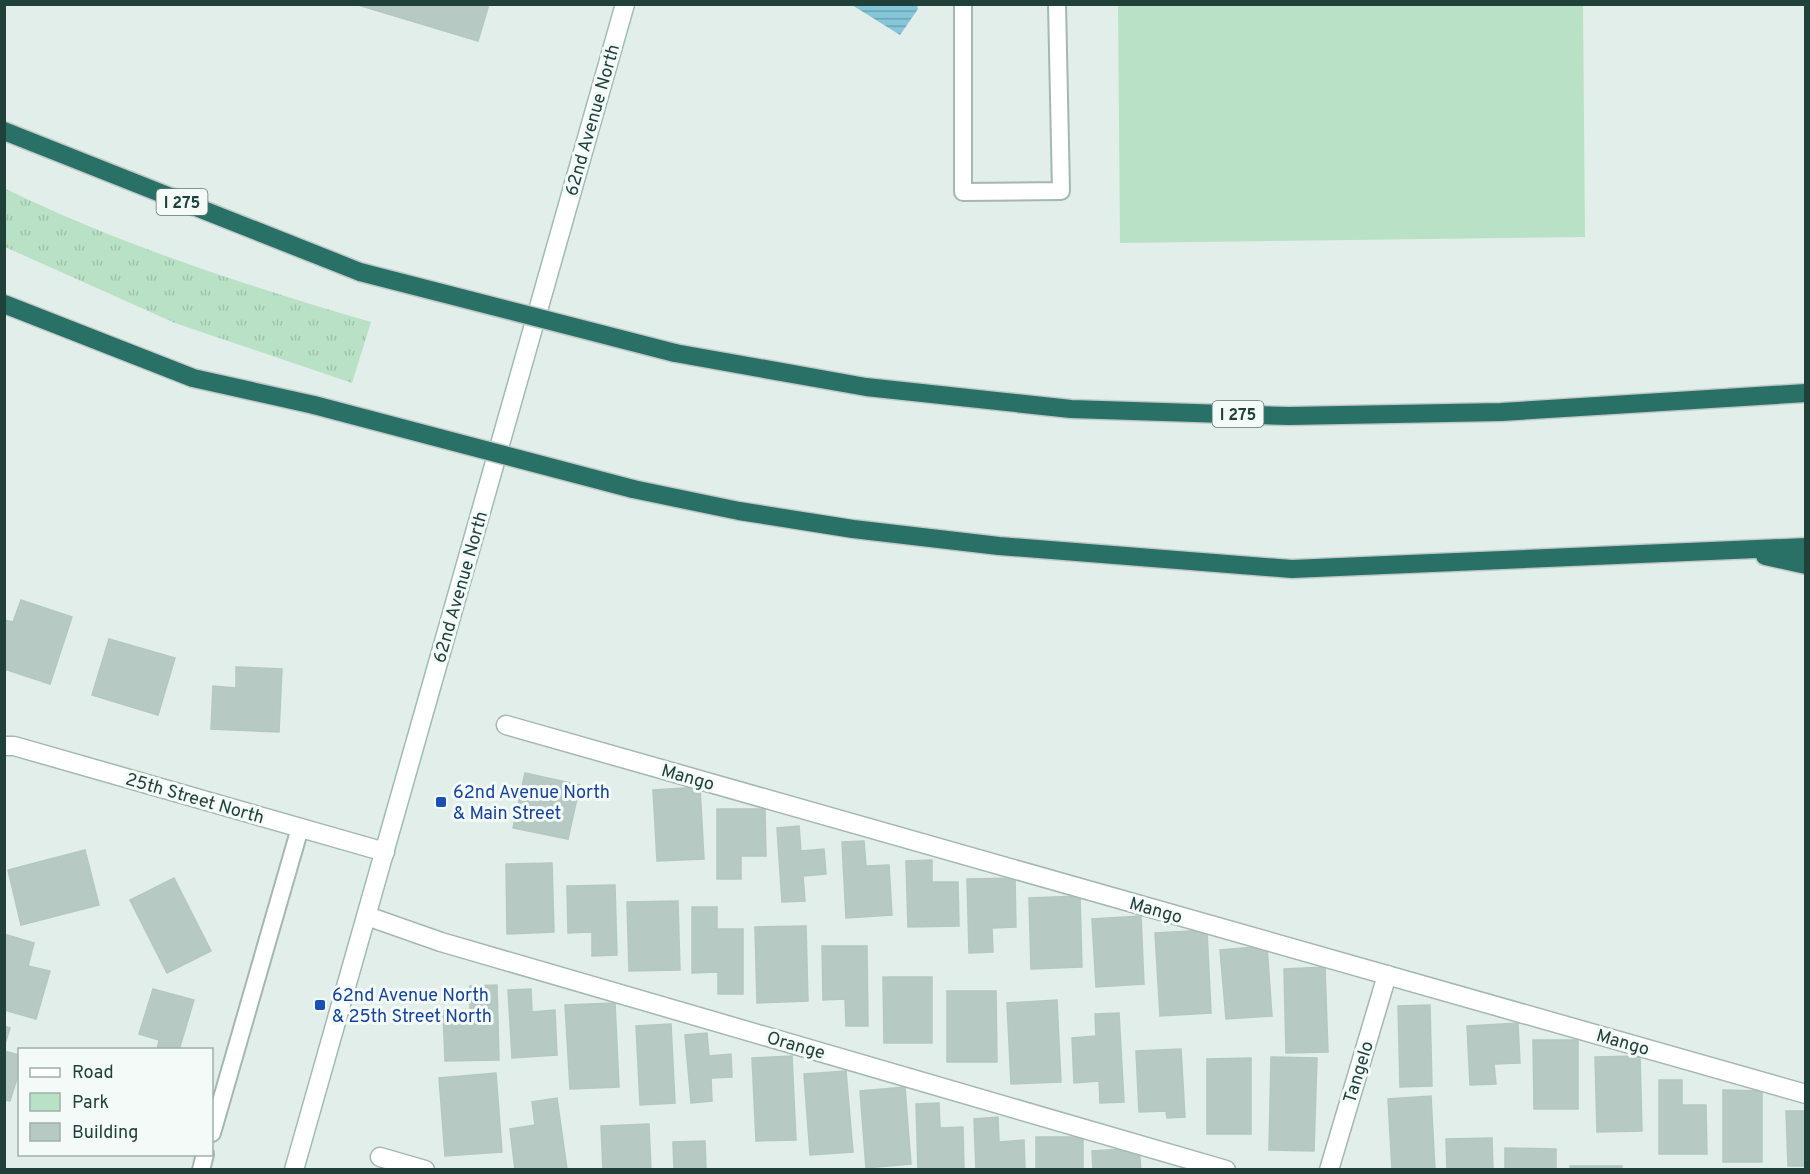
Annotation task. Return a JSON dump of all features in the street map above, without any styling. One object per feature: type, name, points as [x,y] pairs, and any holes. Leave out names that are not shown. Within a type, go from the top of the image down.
[{"type":"highway","name":"I 275","points":[[4,131],[360,272],[675,352],[866,387],[1083,409],[1289,416],[1501,412],[1806,393]]},
{"type":"highway","points":[[4,304],[193,378],[314,405],[633,489],[739,511],[853,530],[999,546],[1292,569],[1806,547]]},
{"type":"highway","points":[[1742,551],[1806,564]]},
{"type":"street","name":"62nd Avenue North","points":[[294,1170],[625,4]]},
{"type":"street","name":"Mango","points":[[506,725],[1806,1094]]},
{"type":"street","name":"25th Street North","points":[[4,747],[14,746],[385,852]]},
{"type":"street","name":"Orange","points":[[367,916],[441,942],[1226,1170]]},
{"type":"street","name":"Tangelo","points":[[1329,1170],[1387,975]]},
{"type":"street","points":[[380,1157],[425,1170]]},
{"type":"lane","points":[[963,4],[963,192],[1061,191],[1057,4]]},
{"type":"lane","points":[[213,1130],[300,828]]},
{"type":"green space","points":[[1118,5],[1583,5],[1585,237],[1120,243]]},
{"type":"green space","points":[[4,188],[93,228],[185,263],[371,322],[352,383],[175,323],[5,247]]},
{"type":"water","points":[[852,5],[917,5],[918,9],[900,35]]},
{"type":"building","points":[[355,4],[489,4],[478,41]]},
{"type":"building","points":[[21,600],[72,617],[50,684],[4,669],[4,620],[13,622]]},
{"type":"building","points":[[109,639],[175,658],[158,715],[92,695]]},
{"type":"building","points":[[236,667],[282,669],[279,732],[211,729],[213,686],[236,688]]},
{"type":"building","points":[[525,773],[580,785],[568,839],[513,828]]},
{"type":"building","points":[[700,787],[704,859],[657,861],[653,790]]},
{"type":"building","points":[[717,809],[765,809],[766,856],[741,856],[741,879],[717,879]]},
{"type":"building","points":[[799,826],[801,851],[824,849],[826,874],[803,876],[805,901],[782,902],[777,828]]},
{"type":"building","points":[[864,841],[866,866],[889,865],[892,915],[846,918],[842,842]]},
{"type":"building","points":[[85,850],[99,905],[21,925],[8,870]]},
{"type":"building","points":[[932,860],[932,882],[958,882],[959,926],[908,927],[906,861]]},
{"type":"building","points":[[552,863],[554,932],[507,934],[506,864]]},
{"type":"building","points":[[174,878],[211,951],[167,973],[130,900]]},
{"type":"building","points":[[1015,878],[1016,927],[992,928],[993,952],[969,953],[967,879]]},
{"type":"building","points":[[615,885],[617,955],[592,956],[592,932],[568,933],[567,886]]},
{"type":"building","points":[[1080,896],[1082,967],[1031,969],[1029,898]]},
{"type":"building","points":[[678,901],[680,970],[629,971],[627,902]]},
{"type":"building","points":[[692,907],[717,907],[717,929],[743,929],[743,994],[718,994],[718,972],[692,973]]},
{"type":"building","points":[[1141,916],[1144,984],[1096,987],[1092,919]]},
{"type":"building","points":[[806,926],[808,1001],[757,1003],[755,927]]},
{"type":"building","points":[[1207,930],[1211,1013],[1160,1016],[1155,933]]},
{"type":"building","points":[[4,934],[34,943],[28,966],[50,971],[36,1019],[4,1010]]},
{"type":"building","points":[[822,946],[867,946],[868,1026],[846,1026],[845,999],[823,1000]]},
{"type":"building","points":[[1267,946],[1272,1016],[1226,1019],[1220,950]]},
{"type":"building","points":[[1325,967],[1328,1052],[1286,1053],[1284,969]]},
{"type":"building","points":[[883,977],[932,977],[932,1043],[884,1043]]},
{"type":"building","points":[[497,985],[499,1060],[445,1061],[443,1011],[470,1011],[470,986]]},
{"type":"building","points":[[153,989],[194,1000],[180,1048],[157,1048],[159,1040],[139,1034]]},
{"type":"building","points":[[531,989],[532,1012],[555,1010],[557,1055],[512,1058],[508,990]]},
{"type":"building","points":[[947,991],[996,991],[997,1062],[947,1062]]},
{"type":"building","points":[[1057,1000],[1061,1082],[1011,1084],[1007,1003]]},
{"type":"building","points":[[615,1003],[619,1087],[570,1089],[565,1005]]},
{"type":"building","points":[[1430,1005],[1432,1086],[1400,1087],[1398,1006]]},
{"type":"building","points":[[1119,1013],[1124,1102],[1100,1103],[1099,1081],[1074,1083],[1072,1038],[1096,1036],[1095,1014]]},
{"type":"building","points":[[1518,1023],[1520,1063],[1494,1064],[1496,1084],[1470,1085],[1467,1026]]},
{"type":"building","points":[[671,1024],[675,1103],[640,1105],[636,1026]]},
{"type":"building","points":[[4,1026],[10,1028],[4,1047]]},
{"type":"building","points":[[707,1033],[709,1056],[731,1054],[732,1077],[711,1078],[712,1101],[691,1103],[685,1035]]},
{"type":"building","points":[[1533,1040],[1578,1040],[1578,1109],[1534,1109]]},
{"type":"building","points":[[1181,1049],[1185,1117],[1167,1118],[1166,1111],[1139,1112],[1136,1051]]},
{"type":"building","points":[[4,1051],[18,1054],[18,1075],[10,1101],[4,1100]]},
{"type":"building","points":[[792,1056],[796,1140],[756,1141],[752,1058]]},
{"type":"building","points":[[1640,1056],[1642,1131],[1597,1132],[1595,1057]]},
{"type":"building","points":[[1271,1057],[1317,1058],[1314,1151],[1269,1150]]},
{"type":"building","points":[[1251,1058],[1251,1134],[1207,1134],[1207,1059]]},
{"type":"building","points":[[846,1071],[853,1152],[810,1155],[804,1074]]},
{"type":"building","points":[[496,1073],[502,1152],[445,1156],[439,1078]]},
{"type":"building","points":[[1659,1080],[1682,1080],[1682,1105],[1706,1105],[1707,1154],[1659,1154]]},
{"type":"building","points":[[905,1087],[911,1164],[866,1168],[860,1091]]},
{"type":"building","points":[[1723,1090],[1762,1091],[1762,1162],[1723,1162]]},
{"type":"building","points":[[1431,1096],[1435,1170],[1392,1170],[1388,1099]]},
{"type":"building","points":[[557,1098],[567,1169],[515,1170],[510,1129],[535,1125],[532,1102]]},
{"type":"building","points":[[939,1103],[940,1128],[963,1127],[964,1170],[918,1170],[916,1104]]},
{"type":"building","points":[[1786,1111],[1806,1111],[1806,1166],[1788,1166]]},
{"type":"building","points":[[998,1117],[999,1142],[1024,1140],[1025,1170],[976,1170],[974,1119]]},
{"type":"building","points":[[649,1124],[651,1170],[603,1170],[601,1126]]},
{"type":"building","points":[[1036,1137],[1083,1137],[1083,1170],[1036,1170]]},
{"type":"building","points":[[1492,1138],[1493,1170],[1447,1170],[1446,1139]]},
{"type":"building","points":[[705,1141],[706,1170],[674,1170],[673,1142]]},
{"type":"building","points":[[1139,1148],[1141,1170],[1093,1170],[1092,1151]]},
{"type":"building","points":[[1505,1148],[1556,1149],[1556,1170],[1505,1170]]},
{"type":"building","points":[[1570,1166],[1622,1166],[1622,1170],[1570,1170]]},
{"type":"place","name":"62nd Avenue North & Main Street","points":[[441,802]]},
{"type":"place","name":"62nd Avenue North & 25th Street North","points":[[320,1005]]}]
